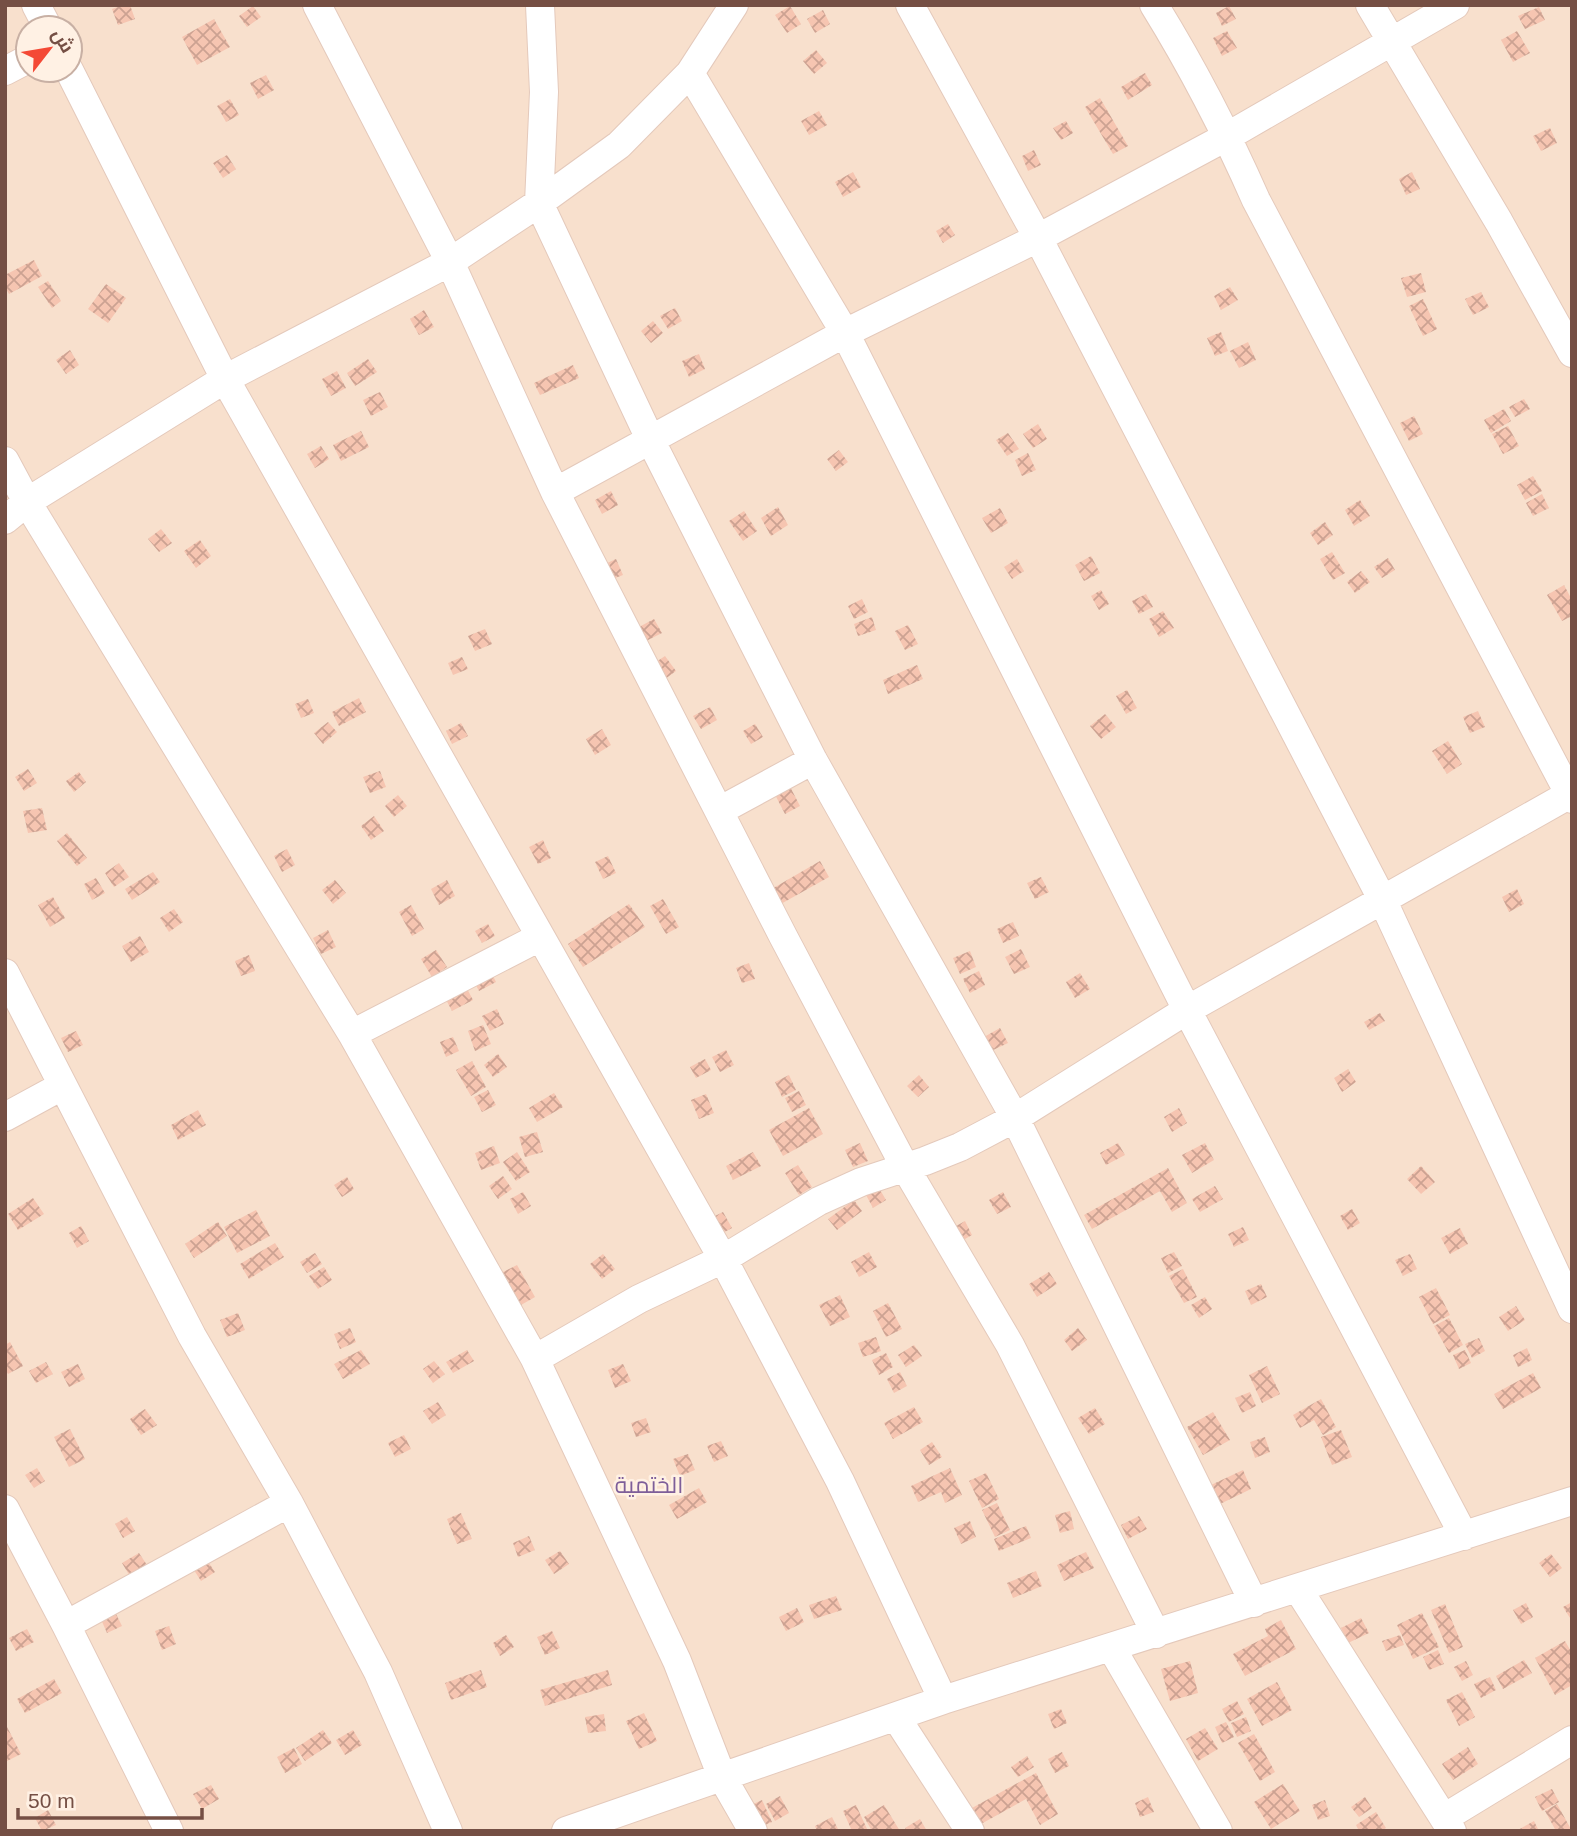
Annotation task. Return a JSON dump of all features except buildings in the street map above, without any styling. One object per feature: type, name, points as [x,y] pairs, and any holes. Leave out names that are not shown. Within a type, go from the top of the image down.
[{"type":"street","points":[[317,5],[450,262],[555,492],[719,811],[905,1167],[1010,1345],[1156,1634]]},
{"type":"street","points":[[540,5],[544,92],[539,203],[651,441],[813,760],[1015,1118],[1254,1603]]},
{"type":"street","points":[[5,520],[27,502],[225,379],[450,262],[539,203],[619,145],[690,73],[734,5]]},
{"type":"street","points":[[910,5],[1038,238],[1382,899],[1572,1309]]},
{"type":"street","points":[[535,1359],[639,1299],[723,1259],[819,1201],[861,1182],[960,1147],[1015,1118],[1187,1010],[1571,795],[1256,200],[1228,136],[1154,5]]},
{"type":"street","points":[[1370,5],[1499,222],[1572,353]]},
{"type":"street","points":[[555,492],[845,333],[1038,238],[1228,136],[1455,5]]},
{"type":"street","points":[[690,73],[845,333],[1187,1010],[1464,1536]]},
{"type":"street","points":[[76,84],[225,379],[723,1259],[840,1481],[943,1700]]},
{"type":"street","points":[[5,461],[27,502],[352,1034],[535,1359],[677,1661],[722,1777],[753,1831]]},
{"type":"street","points":[[719,811],[813,760]]},
{"type":"street","points":[[352,1034],[540,937]]},
{"type":"street","points":[[5,973],[192,1336],[289,1503],[378,1672],[448,1831]]},
{"type":"street","points":[[5,1117],[62,1086]]},
{"type":"street","points":[[566,1831],[943,1700],[1572,1501]]},
{"type":"street","points":[[66,1625],[289,1503]]},
{"type":"street","points":[[5,1509],[169,1831]]},
{"type":"street","points":[[1298,1589],[1448,1824],[1572,1740]]},
{"type":"street","points":[[1111,1647],[1218,1831]]},
{"type":"street","points":[[896,1717],[970,1831]]},
{"type":"shaded area","points":[[5,5],[1572,5],[1572,1831],[5,1831]]},
{"type":"district","name":"الختمية","points":[[649,1485]]}]
